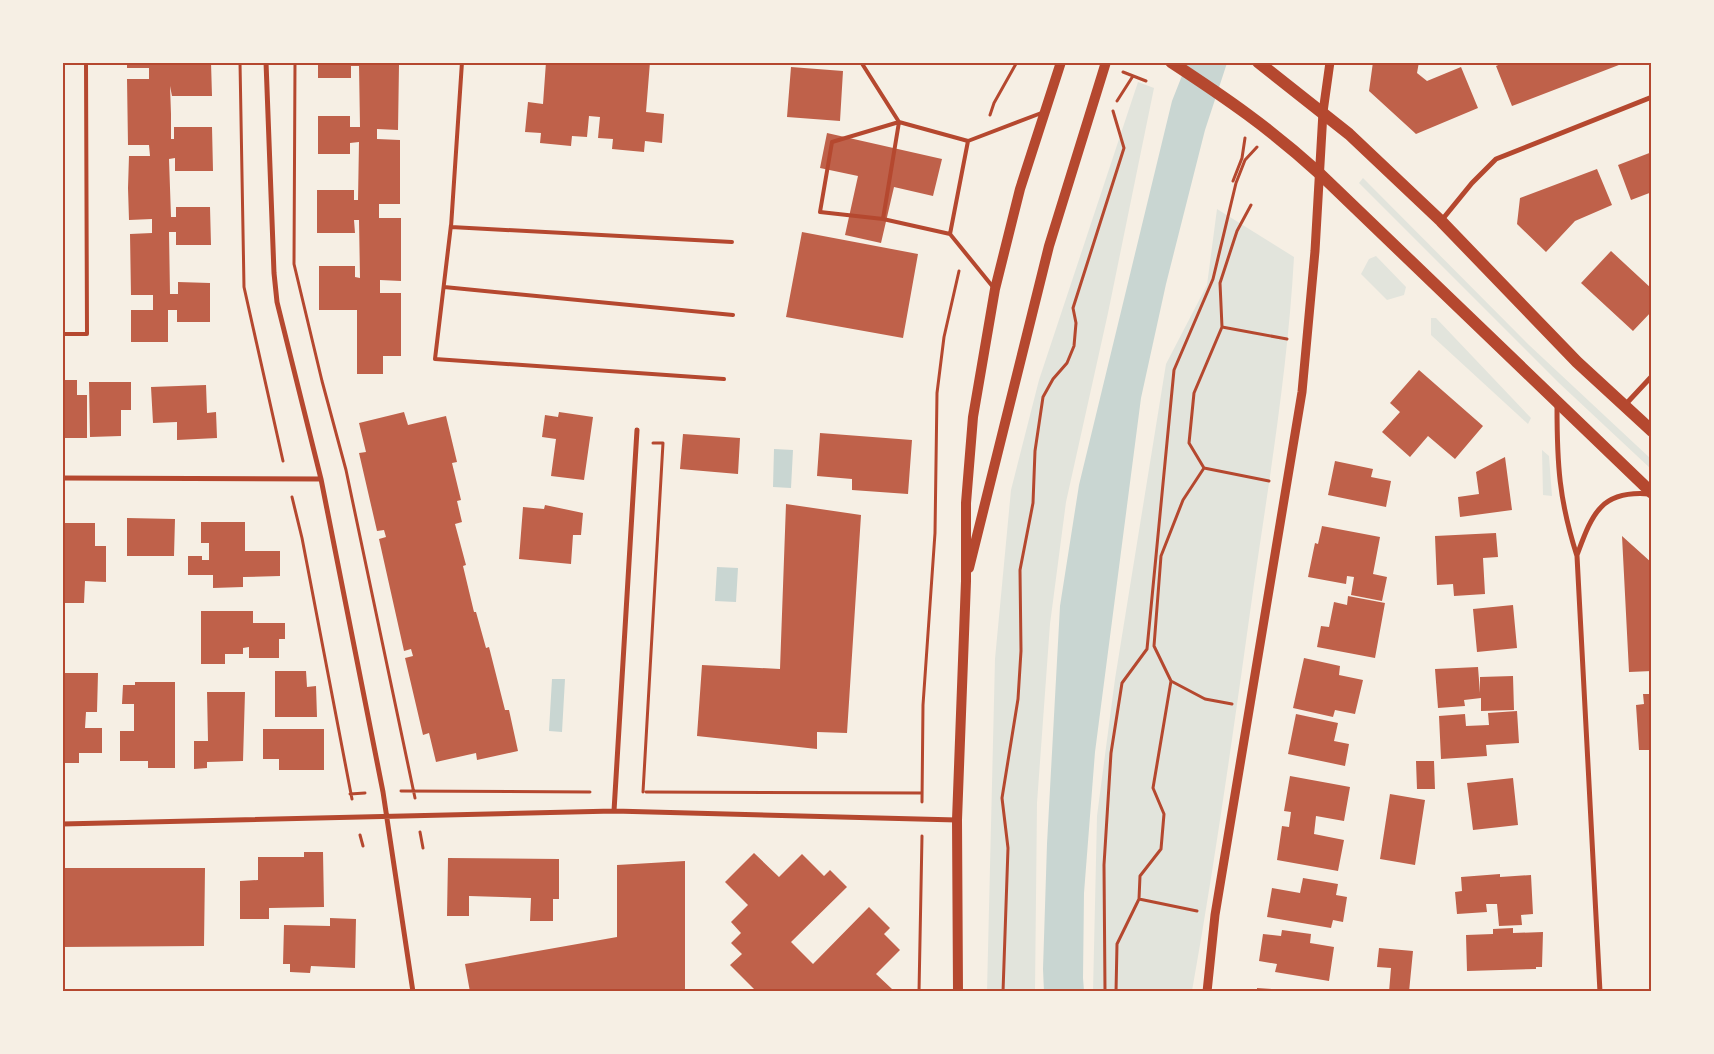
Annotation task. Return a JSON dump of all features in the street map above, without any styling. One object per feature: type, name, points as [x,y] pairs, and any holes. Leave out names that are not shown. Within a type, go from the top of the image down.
[{"type":"main road","points":[[958,992],[956,820],[966,581],[966,503],[972,426],[983,351],[995,289],[1020,189],[1061,62]]},
{"type":"main road","points":[[966,581],[1049,246],[1106,62]]},
{"type":"main road","points":[[1171,62],[1238,106],[1272,132],[1319,173],[1652,494]]},
{"type":"main road","points":[[1258,62],[1323,112],[1441,221],[1577,362],[1652,431]]},
{"type":"street","points":[[266,62],[274,273],[277,302],[321,479],[387,816],[413,992]]},
{"type":"street","points":[[1207,992],[1215,915],[1302,392],[1315,250],[1323,112],[1330,62]]},
{"type":"street","points":[[1441,221],[1484,170],[1496,159],[1652,97]]},
{"type":"street","points":[[1624,406],[1652,376]]},
{"type":"street","points":[[1557,403],[1557,453],[1560,490],[1577,556],[1600,992]]},
{"type":"street","points":[[614,811],[637,430]]},
{"type":"street","points":[[62,478],[321,479]]},
{"type":"street","points":[[1577,556],[1590,520],[1599,508],[1624,494],[1652,494]]},
{"type":"street","points":[[62,824],[417,814],[614,811],[956,820]]},
{"type":"lane","points":[[62,334],[87,334],[86,62]]},
{"type":"lane","points":[[462,62],[451,227],[732,242]]},
{"type":"lane","points":[[861,62],[899,122],[883,220]]},
{"type":"lane","points":[[995,289],[950,234],[883,220],[820,212],[832,142],[899,122],[968,141],[1046,111]]},
{"type":"lane","points":[[950,234],[968,141]]},
{"type":"lane","points":[[452,216],[435,359],[724,379]]},
{"type":"lane","points":[[444,287],[733,314]]},
{"type":"path","points":[[240,62],[244,287],[287,480],[302,538],[355,816],[363,846]]},
{"type":"path","points":[[295,62],[294,264],[346,470],[423,848]]},
{"type":"path","points":[[985,134],[994,102],[1017,62]]},
{"type":"path","points":[[1003,992],[1008,848],[1002,798],[1018,699],[1021,652],[1020,570],[1033,504],[1037,426],[1043,397],[1053,380],[1068,363],[1074,346],[1076,323],[1073,308],[1124,148],[1112,107],[1133,76]]},
{"type":"path","points":[[1105,992],[1104,865],[1111,753],[1122,683],[1147,649],[1174,370],[1213,280],[1235,182],[1244,159]]},
{"type":"path","points":[[1251,205],[1237,232],[1220,282],[1222,327],[1194,393],[1190,444],[1204,468],[1286,484]]},
{"type":"path","points":[[919,992],[923,705],[935,533],[937,393],[944,337],[963,251]]},
{"type":"path","points":[[1222,327],[1306,343]]},
{"type":"path","points":[[643,792],[663,443]]},
{"type":"path","points":[[1116,992],[1117,944],[1139,899],[1140,876],[1161,849],[1164,814],[1153,788],[1172,682],[1154,646],[1161,556],[1183,500],[1204,468]]},
{"type":"path","points":[[1172,682],[1205,698],[1249,707]]},
{"type":"path","points":[[1139,899],[1215,915]]},
{"type":"shaded area","points":[[1187,63],[1227,63],[1205,130],[1166,284],[1141,398],[1095,752],[1084,893],[1084,991],[1044,992],[1047,844],[1060,606],[1079,485],[1172,101]]},
{"type":"shaded area","points":[[1138,82],[1154,88],[1108,313],[1066,502],[1050,624],[1037,803],[1035,991],[987,992],[995,659],[1011,490],[1039,380]]},
{"type":"shaded area","points":[[1363,178],[1529,345],[1651,459],[1651,469],[1559,383],[1359,183]]},
{"type":"shaded area","points":[[1217,209],[1294,257],[1278,421],[1209,890],[1192,991],[1093,992],[1097,816],[1115,679],[1166,364],[1207,285]]},
{"type":"shaded area","points":[[1376,256],[1406,287],[1404,295],[1387,300],[1361,274],[1369,259]]},
{"type":"shaded area","points":[[1431,318],[1436,318],[1531,418],[1528,424],[1431,335]]},
{"type":"shaded area","points":[[774,449],[793,450],[791,488],[773,487]]},
{"type":"shaded area","points":[[1542,450],[1549,456],[1552,496],[1543,495]]},
{"type":"shaded area","points":[[717,567],[738,568],[736,602],[715,601]]},
{"type":"shaded area","points":[[552,679],[565,679],[562,732],[549,731]]},
{"type":"building","points":[[127,62],[211,62],[212,96],[172,96],[170,86],[171,139],[174,139],[174,127],[212,127],[213,171],[175,171],[175,158],[169,159],[171,217],[176,217],[176,207],[210,207],[211,245],[176,245],[176,232],[169,232],[170,294],[178,294],[178,282],[210,283],[210,322],[177,322],[177,310],[168,310],[168,342],[131,342],[131,310],[153,310],[153,295],[131,295],[130,234],[152,233],[152,219],[129,220],[129,156],[150,156],[149,145],[128,145],[127,79],[149,79],[149,68],[127,68]]},
{"type":"building","points":[[318,62],[374,62],[374,65],[399,65],[398,130],[377,129],[377,139],[400,140],[400,204],[379,204],[379,218],[401,218],[401,281],[380,280],[380,293],[401,293],[401,356],[383,356],[383,374],[357,374],[357,310],[319,310],[319,266],[355,266],[355,277],[360,278],[359,220],[354,220],[355,233],[317,233],[317,190],[354,190],[354,200],[358,200],[359,142],[350,143],[350,154],[318,154],[318,116],[350,116],[350,127],[360,127],[359,66],[351,66],[351,78],[318,78]]},
{"type":"building","points":[[546,62],[650,62],[646,112],[664,114],[662,143],[645,141],[644,152],[612,149],[613,139],[598,138],[600,117],[589,116],[587,137],[572,136],[571,146],[540,143],[541,133],[525,132],[528,102],[543,104]]},
{"type":"building","points":[[1373,62],[1419,62],[1417,73],[1427,81],[1461,67],[1478,108],[1416,134],[1369,91]]},
{"type":"building","points":[[1505,62],[1624,63],[1512,106],[1496,66]]},
{"type":"building","points":[[791,67],[843,71],[840,121],[787,117]]},
{"type":"building","points":[[827,133],[942,159],[933,196],[894,187],[881,243],[845,235],[858,176],[820,168]]},
{"type":"building","points":[[1652,152],[1652,192],[1631,200],[1618,165]]},
{"type":"building","points":[[1597,169],[1612,205],[1575,221],[1546,252],[1517,224],[1520,198]]},
{"type":"building","points":[[802,232],[918,254],[903,338],[786,317]]},
{"type":"building","points":[[1611,251],[1652,289],[1652,311],[1633,331],[1581,283]]},
{"type":"building","points":[[1419,370],[1483,426],[1455,459],[1428,436],[1410,457],[1382,432],[1400,412],[1390,403]]},
{"type":"building","points":[[62,380],[77,380],[77,395],[87,395],[87,438],[62,438]]},
{"type":"building","points":[[89,382],[131,382],[131,410],[121,410],[121,436],[90,437]]},
{"type":"building","points":[[206,385],[207,413],[216,412],[217,438],[177,440],[177,422],[153,423],[151,387]]},
{"type":"building","points":[[404,412],[408,425],[446,416],[457,462],[452,463],[461,500],[457,501],[462,522],[455,524],[466,565],[463,566],[474,612],[476,612],[486,648],[489,647],[505,710],[509,710],[518,751],[477,760],[476,753],[436,762],[429,733],[423,735],[405,658],[413,656],[411,649],[404,651],[379,539],[386,537],[384,530],[377,531],[359,453],[366,452],[359,423]]},
{"type":"building","points":[[559,412],[593,417],[584,480],[551,476],[556,439],[542,437],[545,415],[558,417]]},
{"type":"building","points":[[820,433],[912,440],[908,494],[852,490],[852,479],[817,476]]},
{"type":"building","points":[[683,434],[740,438],[738,474],[680,469]]},
{"type":"building","points":[[1505,457],[1512,510],[1460,517],[1458,497],[1479,494],[1476,472]]},
{"type":"building","points":[[1335,461],[1373,469],[1371,477],[1391,481],[1386,507],[1328,495]]},
{"type":"building","points":[[786,504],[861,515],[847,733],[817,732],[817,749],[697,736],[702,665],[780,669]]},
{"type":"building","points":[[545,505],[583,513],[581,535],[573,535],[571,564],[519,559],[523,507],[544,509]]},
{"type":"building","points":[[127,518],[175,519],[174,556],[127,556]]},
{"type":"building","points":[[201,522],[245,522],[245,551],[280,551],[280,576],[243,577],[243,587],[213,588],[213,575],[188,575],[188,556],[202,556],[202,560],[209,560],[209,543],[201,543]]},
{"type":"building","points":[[62,523],[95,523],[95,546],[106,546],[106,582],[85,581],[84,603],[62,603]]},
{"type":"building","points":[[1322,526],[1380,537],[1373,574],[1387,577],[1382,601],[1351,595],[1354,577],[1347,576],[1346,584],[1308,577],[1315,543],[1318,544]]},
{"type":"building","points":[[1496,533],[1498,557],[1483,558],[1485,594],[1454,596],[1453,584],[1437,585],[1435,536]]},
{"type":"building","points":[[1622,536],[1652,563],[1652,671],[1629,672]]},
{"type":"building","points":[[1348,596],[1385,603],[1375,658],[1317,647],[1321,626],[1329,627],[1334,602],[1347,605]]},
{"type":"building","points":[[1513,605],[1517,648],[1477,652],[1473,609]]},
{"type":"building","points":[[201,611],[253,611],[253,623],[285,623],[285,639],[279,639],[279,658],[249,658],[249,647],[243,648],[243,654],[225,654],[225,664],[201,664]]},
{"type":"building","points":[[1304,658],[1340,666],[1339,675],[1363,680],[1355,714],[1335,710],[1333,717],[1293,708]]},
{"type":"building","points":[[1478,667],[1480,693],[1480,677],[1513,676],[1514,710],[1481,711],[1481,698],[1464,700],[1465,706],[1438,708],[1435,669]]},
{"type":"building","points":[[275,671],[306,671],[307,687],[316,686],[317,717],[275,717]]},
{"type":"building","points":[[62,673],[98,673],[97,712],[86,712],[85,728],[102,728],[102,753],[79,753],[79,763],[62,763]]},
{"type":"building","points":[[135,682],[175,682],[175,768],[148,768],[148,761],[120,761],[120,731],[134,731],[134,704],[122,704],[123,685],[135,685]]},
{"type":"building","points":[[207,692],[245,692],[243,761],[207,762],[207,768],[194,769],[194,741],[208,741]]},
{"type":"building","points":[[1643,694],[1652,694],[1652,750],[1639,750],[1636,705],[1644,704]]},
{"type":"building","points":[[1517,711],[1519,743],[1486,745],[1487,756],[1441,759],[1439,716],[1465,714],[1466,726],[1489,725],[1488,713]]},
{"type":"building","points":[[1296,714],[1338,723],[1334,741],[1349,744],[1345,766],[1288,754]]},
{"type":"building","points":[[263,729],[324,729],[324,770],[279,770],[279,759],[263,759]]},
{"type":"building","points":[[1416,761],[1434,761],[1435,789],[1417,789]]},
{"type":"building","points":[[1290,776],[1350,787],[1344,821],[1316,816],[1314,834],[1344,840],[1338,871],[1277,860],[1282,826],[1289,827],[1291,812],[1284,811]]},
{"type":"building","points":[[1513,778],[1518,825],[1473,830],[1467,783]]},
{"type":"building","points":[[1390,794],[1425,800],[1415,865],[1380,859]]},
{"type":"building","points":[[304,852],[323,852],[324,907],[269,908],[269,919],[240,919],[240,881],[258,880],[258,857],[304,857]]},
{"type":"building","points":[[754,853],[779,877],[802,854],[824,876],[830,870],[847,887],[791,942],[813,964],[869,907],[890,928],[884,934],[900,950],[876,974],[892,989],[889,992],[757,992],[730,965],[742,954],[731,943],[741,933],[731,922],[748,905],[725,882]]},
{"type":"building","points":[[448,858],[559,859],[559,899],[553,899],[553,921],[530,921],[531,898],[469,896],[469,916],[447,916]]},
{"type":"building","points":[[685,861],[685,992],[470,992],[465,964],[617,937],[617,865]]},
{"type":"building","points":[[62,868],[205,868],[204,946],[62,947]]},
{"type":"building","points":[[1500,874],[1500,877],[1531,875],[1533,914],[1521,915],[1522,925],[1499,926],[1497,904],[1486,904],[1487,912],[1457,914],[1455,892],[1462,891],[1461,877]]},
{"type":"building","points":[[1303,878],[1338,884],[1336,895],[1347,897],[1343,922],[1333,920],[1331,928],[1267,917],[1272,888],[1300,893]]},
{"type":"building","points":[[330,918],[356,919],[355,968],[311,966],[310,973],[290,972],[290,964],[283,964],[284,925],[330,926]]},
{"type":"building","points":[[1513,928],[1513,933],[1543,932],[1542,967],[1536,967],[1536,969],[1467,971],[1466,935],[1493,934],[1493,929]]},
{"type":"building","points":[[1282,930],[1311,934],[1310,943],[1334,947],[1329,981],[1275,972],[1277,964],[1259,961],[1263,934],[1281,936]]},
{"type":"building","points":[[1379,948],[1413,951],[1409,992],[1389,992],[1391,968],[1377,967]]},
{"type":"building","points":[[1257,988],[1284,990],[1284,992],[1257,992]]}]
